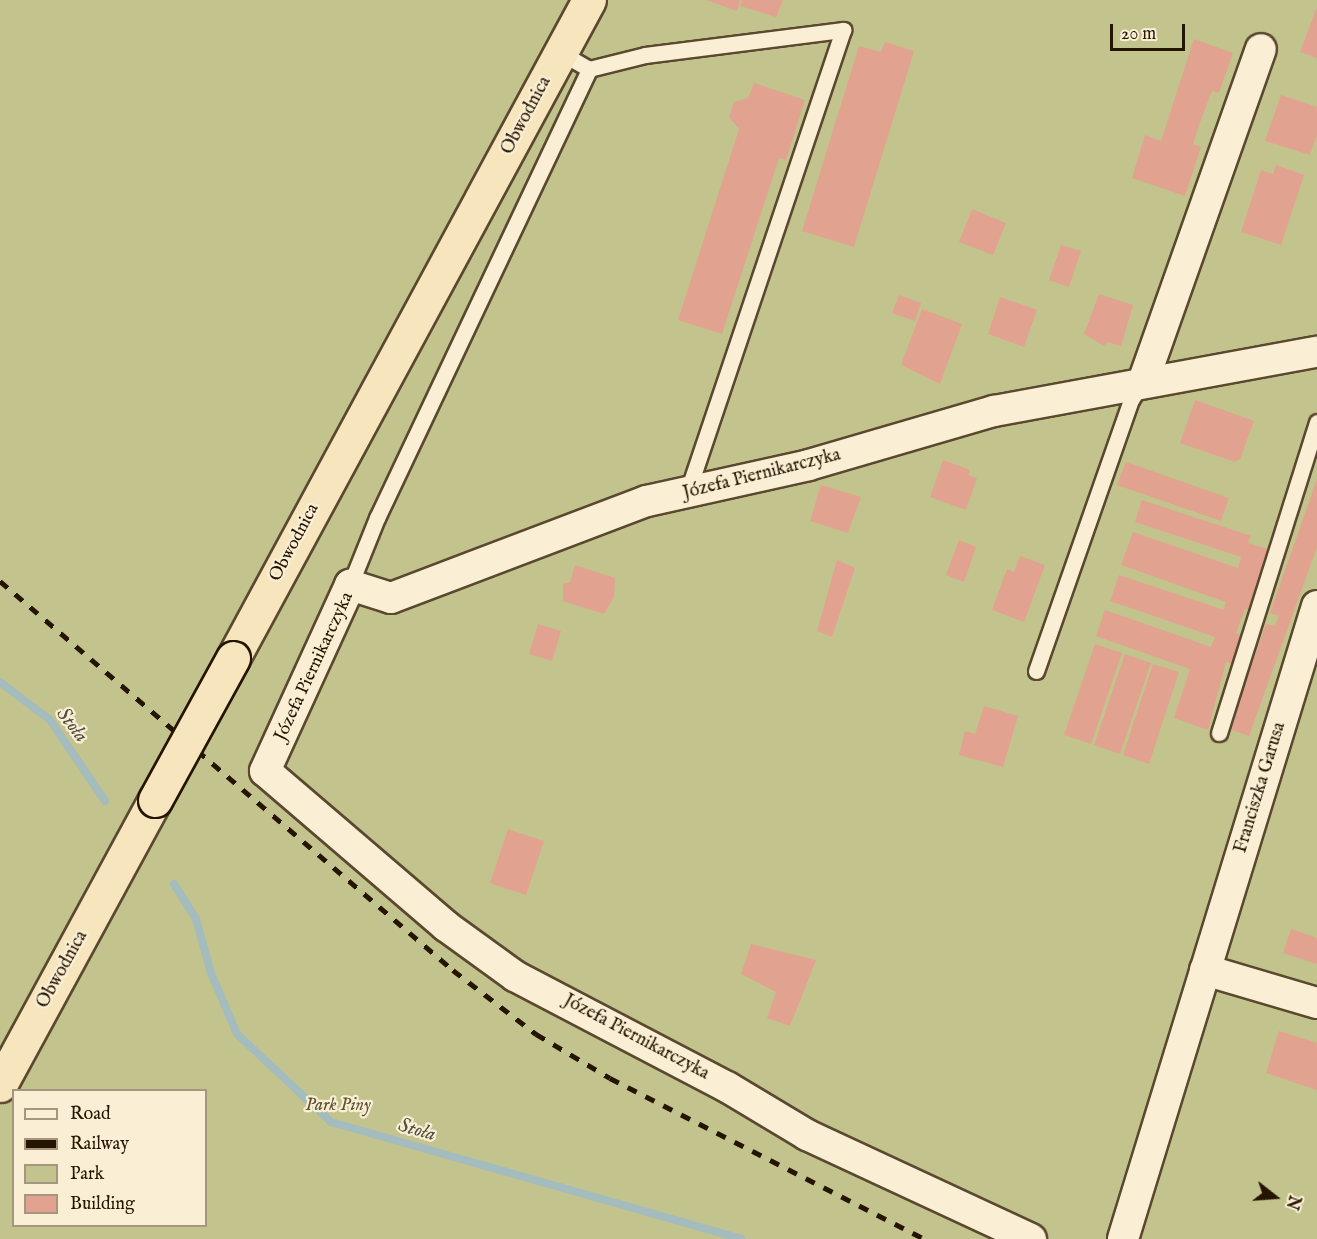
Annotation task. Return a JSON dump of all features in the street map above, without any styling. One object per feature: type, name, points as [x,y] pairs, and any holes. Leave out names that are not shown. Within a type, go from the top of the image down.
[{"type":"highway","name":"Obwodnica","points":[[0,1086],[589,0]]},
{"type":"street","points":[[1143,382],[1261,49]]},
{"type":"street","name":"Józefa Piernikarczyka","points":[[1030,1239],[807,1135],[727,1087],[515,976],[446,926],[266,771],[350,585],[391,598],[647,501],[809,465],[994,411],[1317,352]]},
{"type":"street","name":"Franciszka Garusa","points":[[1123,1239],[1317,606]]},
{"type":"street","points":[[1205,970],[1317,1003]]},
{"type":"lane","points":[[561,53],[589,69],[645,55],[843,30],[687,493]]},
{"type":"lane","points":[[350,585],[377,518],[589,69]]},
{"type":"lane","points":[[1036,671],[1131,400],[1143,382]]},
{"type":"lane","points":[[1219,733],[1317,422]]},
{"type":"green space","name":"Park Piny","points":[[0,0],[1317,0],[1317,1239],[0,1239]]},
{"type":"building","points":[[706,0],[740,0],[737,11]]},
{"type":"building","points":[[742,0],[783,0],[776,17],[740,6]]},
{"type":"building","points":[[1317,7],[1317,58],[1300,52]]},
{"type":"building","points":[[1194,39],[1233,53],[1219,93],[1212,91],[1199,125],[1193,144],[1201,147],[1185,196],[1132,178],[1145,135],[1161,141]]},
{"type":"building","points":[[885,42],[914,51],[854,247],[802,231],[859,46],[881,52]]},
{"type":"building","points":[[754,83],[805,100],[786,160],[779,158],[722,334],[678,320],[739,129],[729,117],[734,102],[748,98]]},
{"type":"building","points":[[1281,95],[1317,107],[1317,135],[1310,155],[1265,141]]},
{"type":"building","points":[[1276,165],[1304,175],[1281,245],[1241,232],[1261,170],[1273,174]]},
{"type":"building","points":[[972,209],[1006,223],[993,255],[959,242]]},
{"type":"building","points":[[1061,245],[1081,251],[1069,287],[1049,280]]},
{"type":"building","points":[[1099,294],[1133,305],[1121,346],[1107,342],[1104,346],[1084,334]]},
{"type":"building","points":[[899,295],[921,303],[915,321],[892,313]]},
{"type":"building","points":[[1000,297],[1037,310],[1024,347],[988,334]]},
{"type":"building","points":[[922,309],[962,324],[940,384],[901,365]]},
{"type":"building","points":[[1195,400],[1254,421],[1240,459],[1235,462],[1180,443]]},
{"type":"building","points":[[943,460],[970,470],[968,475],[977,478],[966,510],[930,497]]},
{"type":"building","points":[[1126,462],[1229,498],[1221,521],[1117,485]]},
{"type":"building","points":[[1317,479],[1317,547],[1249,736],[1229,729],[1266,624],[1275,626],[1279,616],[1270,613]]},
{"type":"building","points":[[821,485],[861,497],[848,533],[810,521]]},
{"type":"building","points":[[1142,500],[1251,536],[1248,543],[1271,550],[1251,611],[1245,609],[1236,633],[1248,637],[1238,666],[1226,662],[1208,730],[1174,718],[1190,669],[1096,636],[1105,610],[1211,647],[1215,637],[1110,601],[1119,575],[1224,610],[1226,602],[1121,565],[1133,532],[1238,568],[1241,557],[1135,522]]},
{"type":"building","points":[[959,540],[976,547],[964,582],[946,575]]},
{"type":"building","points":[[1020,556],[1045,565],[1024,622],[992,610],[1007,569],[1014,572]]},
{"type":"building","points":[[837,560],[855,568],[832,637],[817,631]]},
{"type":"building","points":[[575,565],[615,578],[614,597],[604,614],[563,601],[563,584],[570,582]]},
{"type":"building","points":[[538,624],[561,631],[552,661],[529,654]]},
{"type":"building","points":[[1095,644],[1122,653],[1091,744],[1064,735]]},
{"type":"building","points":[[1125,654],[1151,663],[1120,754],[1094,745]]},
{"type":"building","points":[[1153,664],[1179,672],[1149,764],[1123,755]]},
{"type":"building","points":[[984,706],[1018,716],[1003,767],[959,755],[965,731],[975,734]]},
{"type":"building","points":[[508,829],[544,841],[526,895],[490,883]]},
{"type":"building","points":[[1291,929],[1317,938],[1317,964],[1283,953]]},
{"type":"building","points":[[751,944],[816,960],[790,1026],[767,1018],[776,992],[741,974]]},
{"type":"building","points":[[1279,1031],[1317,1043],[1317,1090],[1266,1073]]},
{"type":"waterway","name":"Stoła","points":[[0,682],[50,720],[105,801]]},
{"type":"waterway","name":"Stoła","points":[[174,884],[196,919],[211,973],[237,1034],[331,1122],[741,1239]]},
{"type":"railway","points":[[0,581],[453,970],[536,1034],[610,1078],[924,1239]]}]
